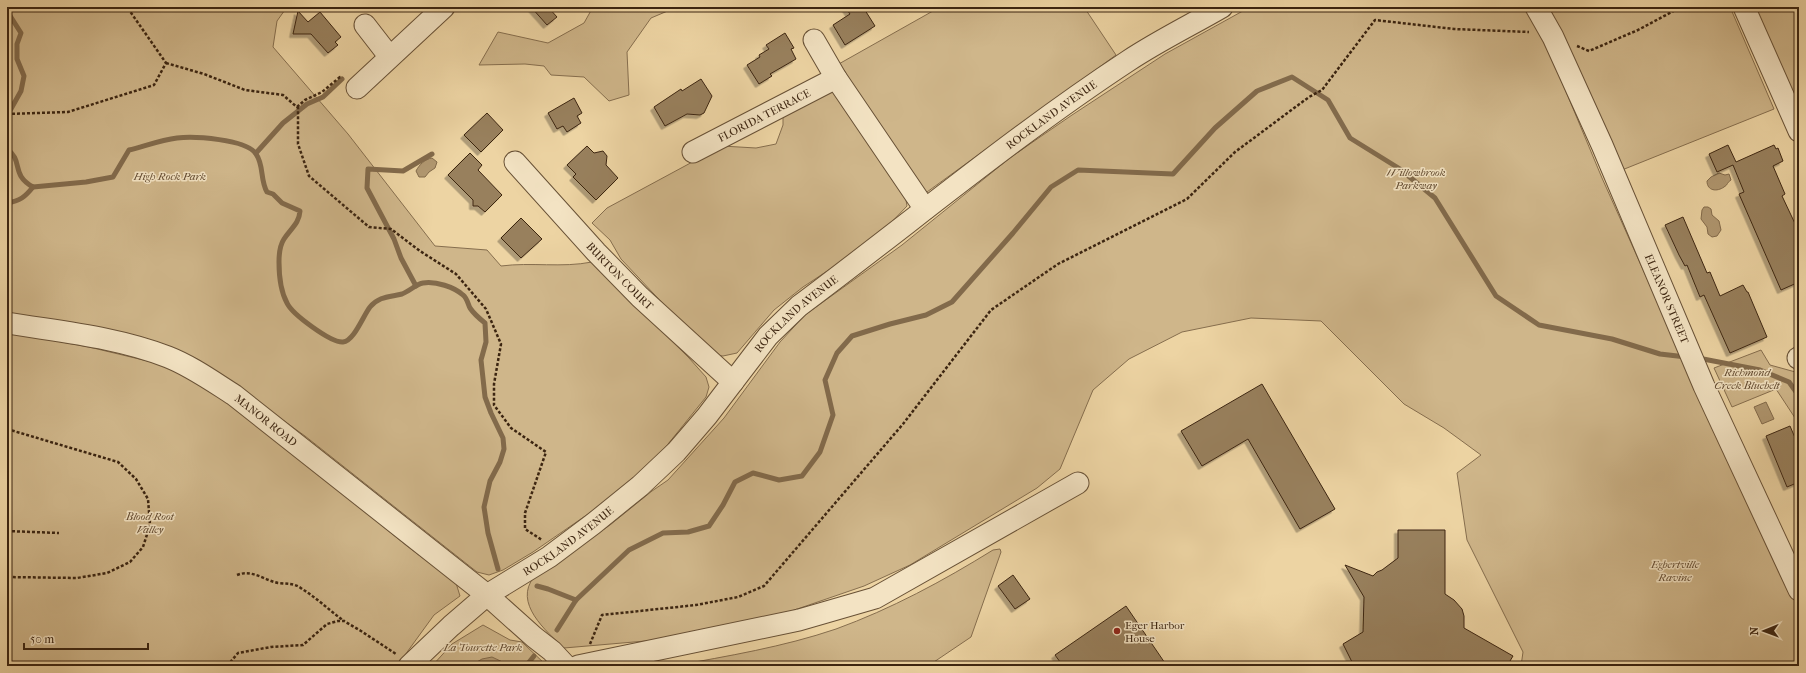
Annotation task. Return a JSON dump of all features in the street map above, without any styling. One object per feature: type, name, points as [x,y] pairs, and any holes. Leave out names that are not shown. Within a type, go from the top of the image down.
[{"type":"street","points":[[357,88],[389,56],[444,7]]},
{"type":"street","name":"ROCKLAND AVENUE","points":[[404,661],[451,626],[487,595],[549,557],[594,524],[640,486],[676,452],[707,416],[768,336],[799,306],[1004,147],[1144,51],[1222,7]]},
{"type":"street","name":"ELEANOR STREET","points":[[1536,7],[1553,37],[1602,145],[1704,386],[1799,590]]},
{"type":"street","points":[[1744,7],[1799,131]]},
{"type":"street","points":[[365,25],[389,56]]},
{"type":"street","points":[[814,40],[836,78],[925,209]]},
{"type":"street","name":"FLORIDA TERRACE","points":[[692,152],[836,78]]},
{"type":"street","name":"BURTON COURT","points":[[515,162],[596,252],[640,297],[733,382]]},
{"type":"street","name":"MANOR ROAD","points":[[7,323],[133,345],[169,357],[202,374],[234,395],[487,595],[552,651],[566,666]]},
{"type":"street","points":[[578,666],[799,620],[875,598],[1078,483]]},
{"type":"path","points":[[127,7],[166,63],[204,74],[245,90],[283,95],[297,108],[299,121],[298,144],[309,176],[369,227],[391,229],[420,252],[456,274],[486,309],[501,344],[494,384],[494,405],[511,428],[546,452],[525,513],[525,529],[544,541]]},
{"type":"path","points":[[1571,43],[1589,51],[1638,30],[1681,7]]},
{"type":"path","points":[[1762,7],[1769,10],[1777,7]]},
{"type":"path","points":[[590,644],[602,615],[696,605],[738,597],[764,586],[903,424],[991,310],[1058,264],[1187,199],[1235,152],[1309,97],[1322,90],[1375,20],[1454,29],[1532,32]]},
{"type":"path","points":[[7,114],[68,112],[154,85],[166,63]]},
{"type":"path","points":[[297,108],[305,100],[322,92],[340,77],[357,88]]},
{"type":"path","points":[[7,429],[118,462],[136,479],[148,499],[150,526],[143,547],[130,562],[107,573],[77,578],[7,578]]},
{"type":"path","points":[[7,531],[59,533]]},
{"type":"path","points":[[237,575],[242,573],[252,573],[278,583],[297,586],[344,622],[404,661]]},
{"type":"path","points":[[227,666],[238,653],[272,647],[303,645],[327,624],[338,621],[344,622]]},
{"type":"green space","name":"High Rock Park","points":[[7,7],[287,7],[277,21],[273,47],[348,134],[435,246],[487,250],[501,266],[569,265],[592,262],[689,358],[706,377],[709,387],[706,397],[660,454],[620,492],[533,552],[503,570],[489,575],[477,572],[305,436],[199,360],[175,349],[7,313]]},
{"type":"green space","points":[[593,7],[677,7],[651,18],[627,52],[629,95],[609,101],[584,77],[551,75],[544,66],[525,64],[479,65],[498,32],[548,43],[584,23]]},
{"type":"green space","points":[[940,7],[1084,7],[1116,55],[927,192],[907,172],[837,65]]},
{"type":"green space","name":"Willowbrook Parkway","points":[[1250,7],[1527,7],[1557,70],[1602,178],[1726,455],[1799,610],[1799,666],[1521,666],[1523,652],[1467,540],[1457,473],[1481,455],[1444,428],[1404,404],[1321,321],[1251,318],[1182,332],[1129,359],[1093,390],[1060,469],[1037,488],[910,565],[864,586],[777,616],[657,640],[564,648],[541,625],[534,616],[527,597],[529,587],[534,577],[610,525],[668,480],[724,418],[780,342],[805,315],[902,245],[1011,157],[1165,54]]},
{"type":"green space","points":[[1549,7],[1730,7],[1774,109],[1617,172]]},
{"type":"green space","points":[[1751,7],[1799,7],[1799,114]]},
{"type":"green space","points":[[832,88],[906,200],[907,206],[884,230],[859,250],[803,287],[774,310],[737,353],[723,356],[715,355],[703,346],[621,259],[610,240],[592,223],[607,208],[722,146],[756,148],[776,144],[783,125],[783,109]]},
{"type":"green space","name":"Blood Root Valley","points":[[7,332],[89,347],[156,363],[191,376],[258,424],[407,546],[456,583],[460,596],[434,615],[397,666],[7,666]]},
{"type":"green space","name":"Richmond Creek Bluebelt","points":[[1761,350],[1770,365],[1799,373],[1799,424],[1776,389],[1732,407],[1714,368]]},
{"type":"green space","points":[[1000,549],[1001,552],[971,637],[928,666],[673,666],[776,646],[836,629],[877,613],[955,573],[993,550]]},
{"type":"green space","name":"La Tourette Park","points":[[483,625],[510,640],[522,642],[547,666],[432,666],[452,644]]},
{"type":"shaded area","points":[[432,158],[437,162],[435,168],[425,177],[419,177],[416,171],[417,169],[425,161]]},
{"type":"shaded area","points":[[1719,173],[1725,175],[1729,174],[1731,180],[1721,189],[1713,190],[1707,184],[1707,181]]},
{"type":"shaded area","points":[[1704,207],[1711,209],[1712,215],[1719,221],[1721,230],[1717,236],[1712,237],[1708,234],[1707,227],[1701,219],[1702,210]]},
{"type":"shaded area","points":[[1766,402],[1774,419],[1762,424],[1754,407]]},
{"type":"shaded area","points":[[492,657],[511,666],[470,666],[482,659]]},
{"type":"building","points":[[531,7],[548,7],[557,17],[547,25]]},
{"type":"building","points":[[845,7],[863,7],[875,26],[845,45],[833,25],[850,14]]},
{"type":"building","points":[[298,11],[308,22],[320,12],[341,37],[335,42],[338,45],[328,53],[311,34],[293,34]]},
{"type":"building","points":[[785,33],[794,48],[791,49],[796,59],[770,74],[772,76],[759,84],[747,65],[769,49],[766,45]]},
{"type":"building","points":[[701,79],[712,96],[704,113],[700,115],[687,114],[665,126],[654,107],[681,89],[682,91]]},
{"type":"building","points":[[574,98],[582,113],[577,116],[581,123],[567,132],[563,126],[557,129],[548,113]]},
{"type":"building","points":[[487,113],[503,130],[481,152],[464,135]]},
{"type":"building","points":[[1728,145],[1736,162],[1774,145],[1776,149],[1778,148],[1783,161],[1773,166],[1785,194],[1782,196],[1799,232],[1799,282],[1781,290],[1739,194],[1744,192],[1733,165],[1717,172],[1709,154]]},
{"type":"building","points":[[587,146],[594,153],[603,151],[607,156],[606,165],[618,178],[596,200],[573,177],[576,174],[567,165]]},
{"type":"building","points":[[470,153],[482,165],[478,170],[502,195],[485,212],[478,206],[473,206],[473,200],[448,175]]},
{"type":"building","points":[[1683,217],[1707,273],[1710,272],[1720,296],[1743,285],[1748,292],[1767,337],[1730,353],[1704,295],[1700,297],[1687,265],[1685,266],[1665,225]]},
{"type":"building","points":[[521,218],[542,239],[521,258],[501,238]]},
{"type":"building","points":[[1262,384],[1335,509],[1300,529],[1248,439],[1202,466],[1181,431]]},
{"type":"building","points":[[1790,426],[1799,447],[1799,482],[1787,487],[1766,436]]},
{"type":"building","points":[[1398,530],[1445,530],[1445,594],[1454,600],[1462,609],[1464,616],[1464,628],[1513,656],[1507,666],[1452,666],[1437,662],[1420,666],[1354,666],[1343,644],[1363,632],[1364,597],[1345,565],[1373,576],[1398,558]]},
{"type":"building","points":[[1013,575],[1030,599],[1015,609],[998,586]]},
{"type":"building","name":"Eger Harbor House","points":[[1126,606],[1167,666],[1063,666],[1055,655]]},
{"type":"waterway","points":[[7,11],[21,33],[17,44],[17,59],[24,76],[21,91],[7,116]]},
{"type":"waterway","points":[[557,630],[576,600],[629,550],[663,533],[688,532],[709,526],[723,505],[735,482],[753,473],[779,480],[802,476],[820,452],[833,415],[825,380],[837,353],[852,336],[926,315],[952,302],[1013,233],[1051,187],[1078,170],[1173,174],[1215,128],[1257,91],[1292,77],[1328,100],[1350,138],[1400,169],[1435,198],[1496,296],[1539,325],[1612,339],[1660,354],[1686,357]]},
{"type":"waterway","points":[[256,153],[283,123],[307,104],[323,97],[342,79]]},
{"type":"waterway","points":[[7,149],[15,158],[22,177],[33,187],[86,182],[113,177],[129,150],[171,139],[185,137],[207,138],[231,142],[251,149],[256,154],[260,163],[263,183],[267,192],[273,194],[282,203],[300,211],[296,223],[284,239],[280,250],[280,278],[285,299],[290,308],[312,327],[337,341],[347,341],[355,333],[373,303],[385,298],[402,294],[420,284],[433,283],[444,285],[455,289],[463,295],[470,308],[485,323],[486,342],[481,360],[485,397],[503,438],[504,449],[500,462],[490,481],[484,507],[488,533],[498,569]]},
{"type":"waterway","points":[[416,286],[401,258],[394,239],[367,188],[368,169],[403,171],[432,154]]},
{"type":"waterway","points":[[7,203],[22,198],[33,187]]},
{"type":"waterway","points":[[1698,358],[1760,370],[1789,382],[1799,396]]},
{"type":"waterway","points":[[537,586],[576,600]]},
{"type":"waterway","points":[[526,666],[534,656]]},
{"type":"place","name":"Eger Harbor House","points":[[1117,631]]},
{"type":"park label","name":"Egbertville Ravine","points":[[1675,570]]}]
